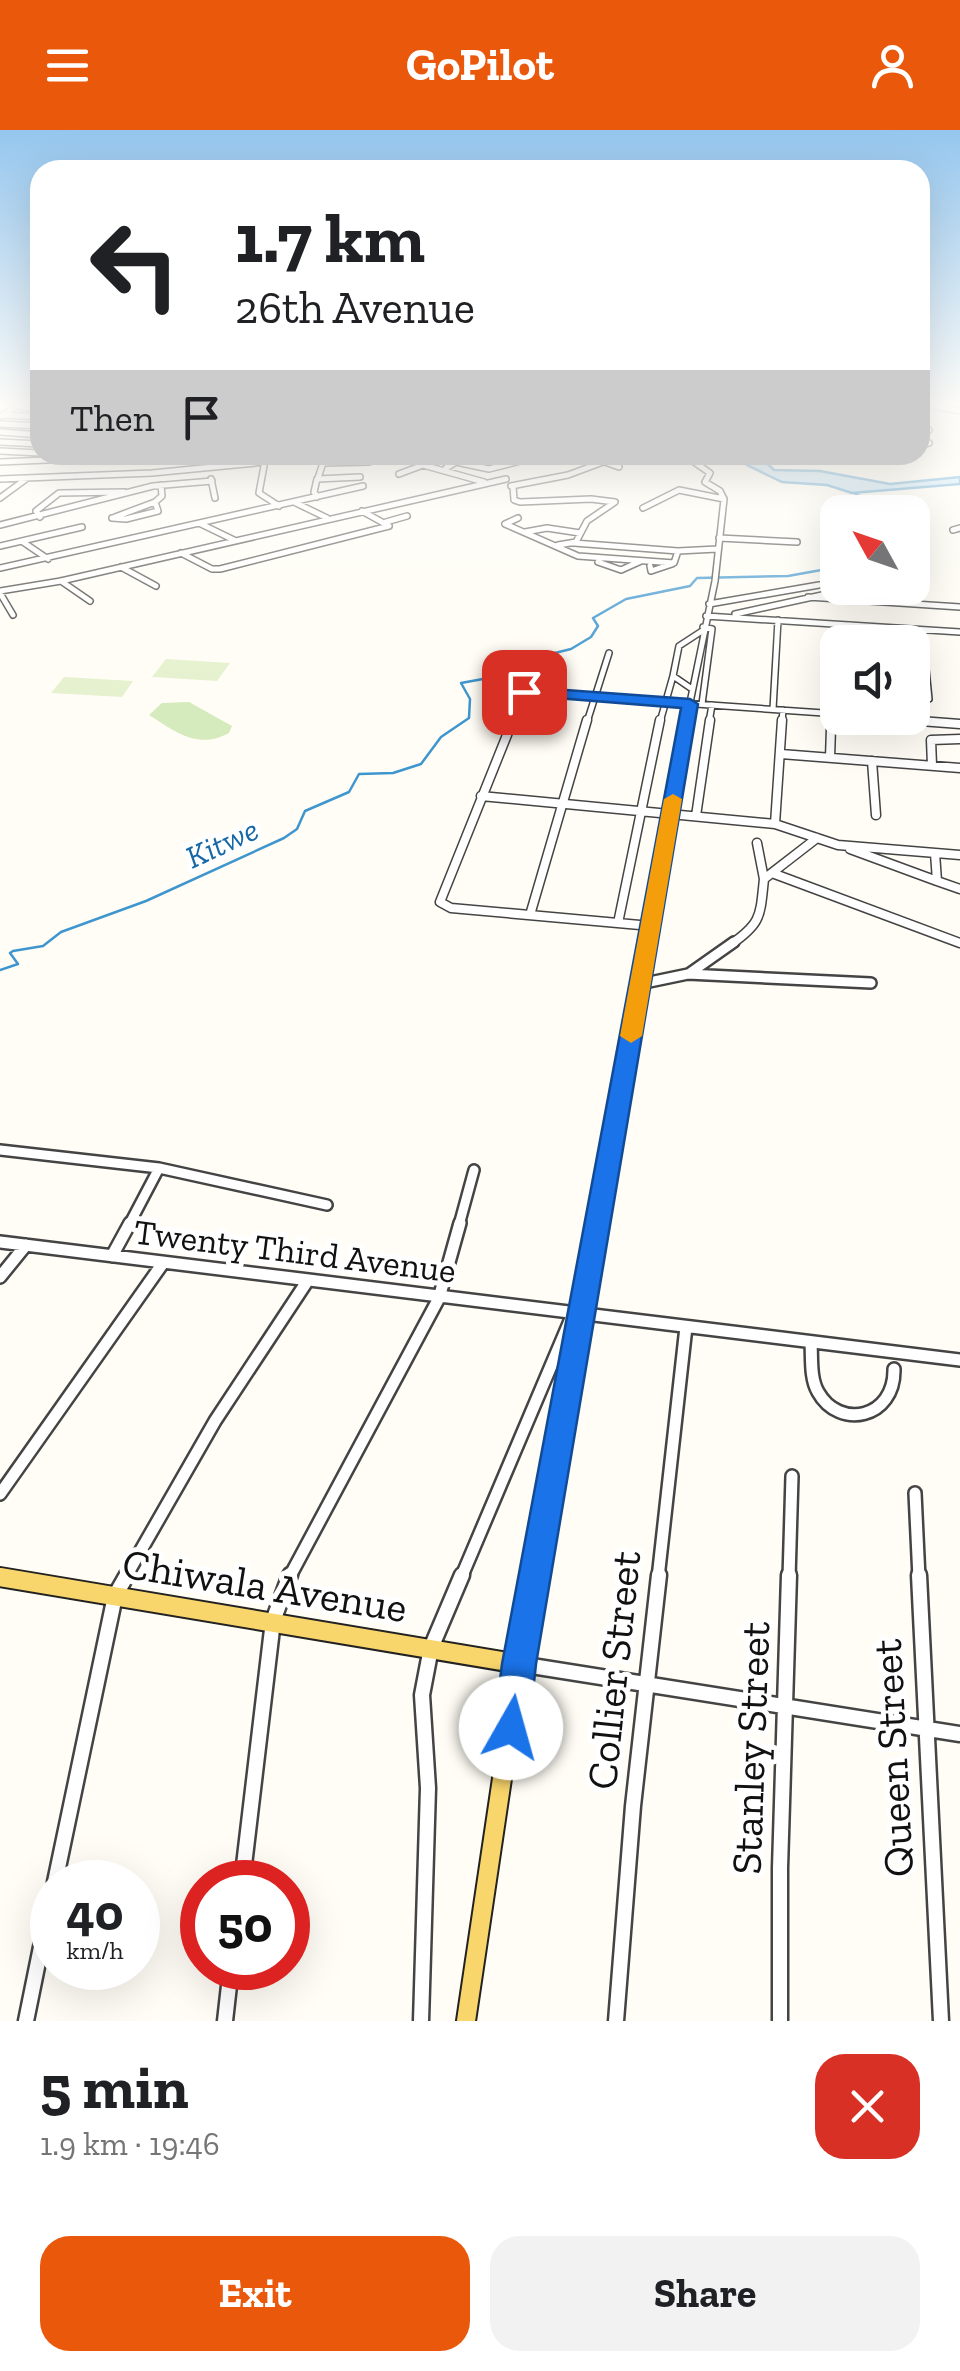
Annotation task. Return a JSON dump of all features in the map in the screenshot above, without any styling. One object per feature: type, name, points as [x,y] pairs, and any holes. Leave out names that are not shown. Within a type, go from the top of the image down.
[{"type":"main road","name":"Chiwala Avenue","points":[[0,1577],[519,1664]]},
{"type":"main road","points":[[466,2021],[519,1664]]},
{"type":"street","points":[[40,517],[36,511],[59,493],[71,492]]},
{"type":"street","points":[[118,492],[126,494]]},
{"type":"street","points":[[0,526],[133,492]]},
{"type":"street","points":[[155,502],[158,511],[154,513],[112,518],[155,502],[162,492]]},
{"type":"street","points":[[214,492],[215,498]]},
{"type":"street","points":[[260,492],[279,506]]},
{"type":"street","points":[[314,492],[318,497]]},
{"type":"street","points":[[0,568],[337,492]]},
{"type":"street","points":[[13,616],[0,592],[448,492]]},
{"type":"street","points":[[513,492],[514,500],[520,502],[615,502],[589,518],[574,543]]},
{"type":"street","points":[[643,508],[675,492]]},
{"type":"street","points":[[691,492],[724,499]]},
{"type":"street","points":[[696,704],[692,689],[715,578],[724,499],[721,492]]},
{"type":"street","points":[[294,502],[327,518]]},
{"type":"street","points":[[359,510],[386,522],[407,516]]},
{"type":"street","points":[[518,518],[505,524],[582,557],[674,562]]},
{"type":"street","points":[[181,553],[215,570],[386,528],[386,522]]},
{"type":"street","points":[[201,524],[234,540]]},
{"type":"street","points":[[0,546],[82,528]]},
{"type":"street","points":[[525,532],[547,528],[580,533]]},
{"type":"street","points":[[719,538],[797,542]]},
{"type":"street","points":[[23,542],[48,559]]},
{"type":"street","points":[[553,546],[574,543],[678,551],[717,549]]},
{"type":"street","points":[[650,566],[651,571],[656,571],[674,562],[678,551]]},
{"type":"street","points":[[598,562],[628,571],[642,561]]},
{"type":"street","points":[[12,566],[22,588]]},
{"type":"street","points":[[121,567],[156,586]]},
{"type":"street","points":[[61,581],[90,602]]},
{"type":"street","points":[[708,604],[820,585]]},
{"type":"street","points":[[618,923],[679,646],[704,625],[820,595]]},
{"type":"street","points":[[808,597],[960,607]]},
{"type":"street","points":[[728,617],[850,625]]},
{"type":"street","points":[[773,709],[778,620]]},
{"type":"street","points":[[704,625],[712,628],[712,634],[670,814],[578,1314],[519,1664],[960,1734]]},
{"type":"street","points":[[930,630],[960,632]]},
{"type":"street","points":[[679,646],[700,646]]},
{"type":"street","points":[[530,915],[560,805],[609,653]]},
{"type":"street","points":[[677,657],[698,659]]},
{"type":"street","points":[[673,676],[692,689]]},
{"type":"street","points":[[651,926],[442,905],[439,899],[524,692],[820,713]]},
{"type":"street","points":[[696,816],[712,705]]},
{"type":"street","points":[[775,824],[784,710]]},
{"type":"street","points":[[930,722],[960,724]]},
{"type":"street","points":[[830,758],[831,735]]},
{"type":"street","points":[[932,765],[931,740],[960,740]]},
{"type":"street","points":[[780,754],[960,768]]},
{"type":"street","points":[[872,762],[876,815]]},
{"type":"street","points":[[482,796],[775,824],[960,889]]},
{"type":"street","points":[[768,876],[817,838]]},
{"type":"street","points":[[688,974],[758,924],[768,876],[757,843]]},
{"type":"street","points":[[838,845],[960,855]]},
{"type":"street","points":[[936,853],[936,880]]},
{"type":"street","points":[[768,876],[960,942]]},
{"type":"street","points":[[640,984],[688,974],[871,983]]},
{"type":"street","points":[[0,1150],[159,1168],[327,1205]]},
{"type":"street","points":[[112,1256],[159,1168]]},
{"type":"street","points":[[245,1860],[273,1621],[283,1589],[439,1298],[474,1170]]},
{"type":"street","name":"Twenty Third Avenue","points":[[0,1242],[578,1314]]},
{"type":"street","points":[[0,1277],[26,1246]]},
{"type":"street","points":[[0,1494],[163,1262]]},
{"type":"street","points":[[60,1860],[115,1596],[215,1421],[308,1280]]},
{"type":"street","points":[[578,1314],[960,1360]]},
{"type":"street","points":[[421,2021],[428,1805],[422,1695],[431,1648],[578,1314]]},
{"type":"street","name":"Collier Street","points":[[616,2021],[646,1683],[686,1327]]},
{"type":"street","points":[[810,1344],[818,1392],[843,1411],[869,1413],[885,1403],[893,1391],[894,1368]]},
{"type":"street","name":"Stanley Street","points":[[780,2021],[792,1476]]},
{"type":"street","name":"Queen Street","points":[[915,1493],[941,2021]]},
{"type":"street","points":[[26,2021],[32,1990]]},
{"type":"street","points":[[225,2021],[229,1990]]},
{"type":"green space","points":[[166,659],[230,663],[217,681],[152,677]]},
{"type":"green space","points":[[64,677],[133,681],[122,697],[51,693]]},
{"type":"green space","points":[[189,702],[232,726],[229,733],[207,740],[188,737],[149,715],[162,703]]},
{"type":"waterway","name":"Kitwe","points":[[854,493],[858,495]]},
{"type":"waterway","name":"Kitwe","points":[[0,970],[18,964],[10,953],[13,951],[43,946],[61,932],[146,901],[284,838],[297,829],[305,811],[349,792],[359,774],[393,773],[421,764],[441,737],[469,718],[470,699],[461,683],[505,675],[510,664],[571,649],[591,637],[598,626],[593,618],[626,599],[690,586],[697,578],[788,576],[820,570]]},
{"type":"slow traffic","points":[[631,1036],[673,799]]},
{"type":"route","points":[[511,1728],[519,1664],[690,704],[524,692]]}]
